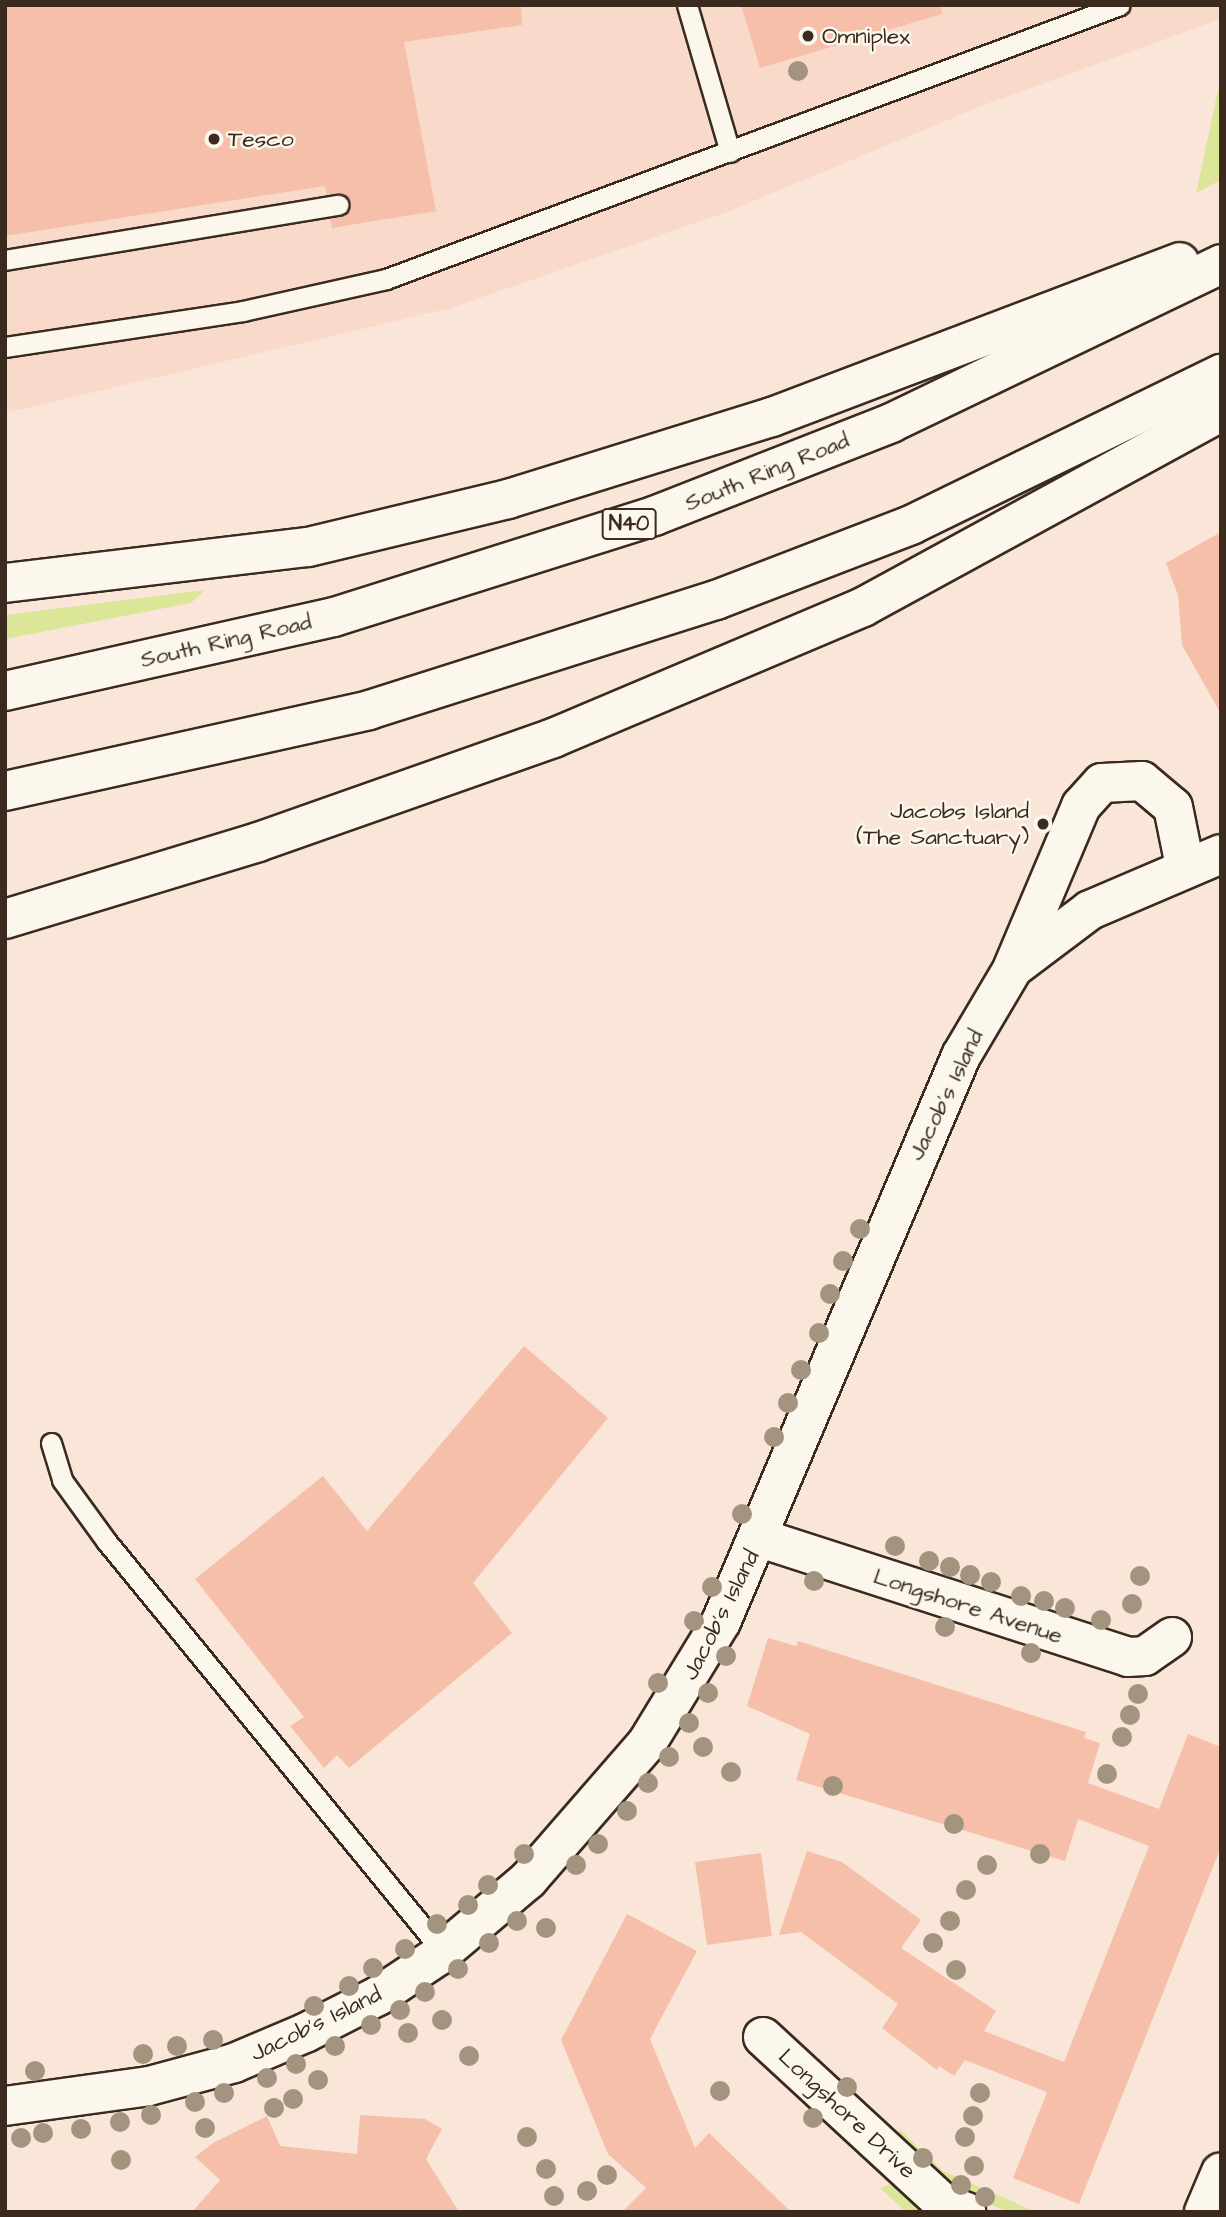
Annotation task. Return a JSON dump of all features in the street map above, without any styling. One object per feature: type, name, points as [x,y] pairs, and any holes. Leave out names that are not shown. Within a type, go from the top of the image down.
[{"type":"main road","name":"N40","points":[[5,583],[308,547],[508,499],[772,417],[1221,246]]},
{"type":"main road","name":"South Ring Road","points":[[5,691],[334,617],[654,516],[891,422],[1221,264]]},
{"type":"main road","points":[[5,791],[369,710],[716,600],[911,525],[1221,374]]},
{"type":"main road","points":[[5,919],[258,842],[553,738],[863,607],[1221,412]]},
{"type":"main road","points":[[1013,968],[1081,806],[1102,783],[1142,781],[1173,807],[1185,866]]},
{"type":"main road","name":"Jacob's Island","points":[[5,2106],[149,2086],[234,2063],[378,1996],[443,1952],[528,1880],[647,1743],[714,1634],[760,1538],[949,1082],[1013,968],[1090,910],[1185,866],[1221,854]]},
{"type":"main road","name":"Longshore Avenue","points":[[760,1538],[1128,1657],[1145,1656],[1172,1637]]},
{"type":"main road","name":"Longshore Drive","points":[[763,2037],[943,2203],[965,2212]]},
{"type":"main road","points":[[1205,2212],[1221,2172]]},
{"type":"lane","points":[[687,5],[730,152]]},
{"type":"lane","points":[[5,347],[243,312],[386,279],[1120,5]]},
{"type":"lane","points":[[5,260],[339,205]]},
{"type":"lane","points":[[51,1443],[62,1480],[107,1542],[443,1952]]},
{"type":"shaded area","points":[[5,5],[1221,5],[1221,19],[984,105],[727,212],[451,308],[5,413]]},
{"type":"green space","points":[[1221,88],[1221,180],[1196,193],[1218,90]]},
{"type":"green space","points":[[205,590],[191,603],[5,639],[5,615]]},
{"type":"green space","points":[[899,2129],[943,2171],[1036,2212],[1009,2212],[956,2191],[897,2142]]},
{"type":"green space","points":[[891,2183],[925,2212],[906,2212],[880,2188]]},
{"type":"building","name":"Tesco","points":[[5,5],[521,5],[522,25],[404,42],[436,211],[332,228],[330,219],[346,215],[351,204],[343,193],[327,195],[325,186],[5,236]]},
{"type":"building","name":"Omniplex","points":[[741,5],[941,5],[942,14],[760,68]]},
{"type":"building","points":[[1221,532],[1221,714],[1182,645],[1178,595],[1166,563]]},
{"type":"building","points":[[524,1346],[608,1418],[473,1583],[512,1633],[349,1768],[337,1755],[324,1768],[290,1726],[304,1717],[195,1579],[323,1476],[367,1531]]},
{"type":"building","points":[[768,1638],[796,1646],[798,1641],[1086,1732],[1084,1738],[1100,1743],[1088,1783],[1159,1809],[1188,1734],[1221,1747],[1221,1847],[1079,2204],[1013,2178],[1047,2092],[965,2060],[954,2076],[939,2066],[937,2070],[882,2028],[898,2004],[801,1932],[779,1935],[807,1851],[842,1862],[921,1920],[901,1948],[996,2011],[984,2031],[1064,2062],[1149,1846],[1078,1819],[1065,1861],[796,1780],[810,1734],[747,1706]]},
{"type":"building","points":[[761,1853],[772,1936],[707,1945],[695,1862]]},
{"type":"building","points":[[627,1914],[697,1951],[650,2039],[695,2148],[709,2133],[791,2212],[622,2212],[646,2188],[608,2154],[561,2040]]},
{"type":"building","points":[[360,2115],[425,2119],[442,2129],[426,2159],[459,2212],[192,2212],[220,2180],[195,2157],[213,2143],[267,2116],[280,2146],[357,2154]]},
{"type":"place","name":"Omniplex","points":[[808,36]]},
{"type":"place","name":"Tesco","points":[[214,139]]},
{"type":"place","name":"Jacobs Island (The Sanctuary)","points":[[1043,824]]}]
